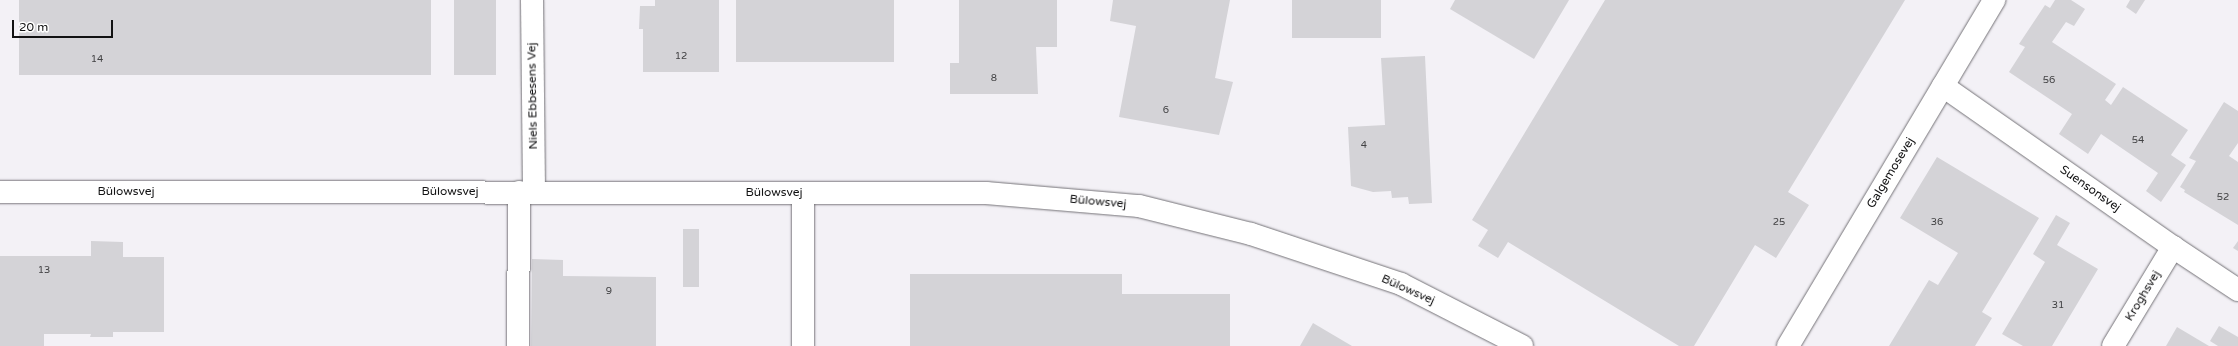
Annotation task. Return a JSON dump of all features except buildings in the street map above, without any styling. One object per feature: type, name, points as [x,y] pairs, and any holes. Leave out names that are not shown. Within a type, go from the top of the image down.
[{"type":"street","name":"Niels Ebbesens Vej","points":[[518,346],[526,191],[532,0]]},
{"type":"street","name":"Galgemosevej","points":[[1788,346],[1994,0]]},
{"type":"street","name":"Suensonsvej","points":[[1943,86],[2173,247],[2238,290]]},
{"type":"street","name":"Bülowsvej","points":[[0,192],[526,191],[986,193],[1139,206],[1251,234],[1401,284],[1522,346]]},
{"type":"street","points":[[802,346],[803,193]]},
{"type":"street","name":"Kroghsvej","points":[[2113,346],[2173,247]]}]
